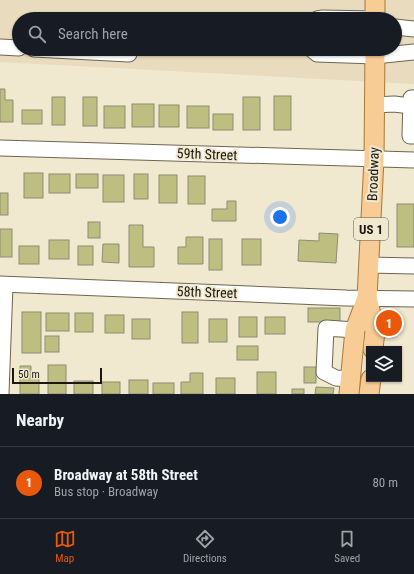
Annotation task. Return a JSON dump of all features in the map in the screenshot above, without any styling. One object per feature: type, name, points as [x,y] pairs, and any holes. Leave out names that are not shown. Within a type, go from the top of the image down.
[{"type":"main road","points":[[374,12],[375,0]]},
{"type":"main road","name":"Broadway","points":[[350,387],[354,330],[366,298],[374,159],[375,56]]},
{"type":"main road","name":"Broadway","points":[[366,298],[375,331],[373,346]]},
{"type":"main road","points":[[369,394],[371,382]]},
{"type":"street","points":[[402,27],[414,29]]},
{"type":"street","points":[[0,47],[12,48]]},
{"type":"street","points":[[402,52],[414,52]]},
{"type":"street","points":[[374,105],[412,102],[410,136],[414,136]]},
{"type":"street","name":"59th Street","points":[[0,148],[414,160]]},
{"type":"street","points":[[368,265],[414,266]]},
{"type":"street","points":[[1,394],[3,284]]},
{"type":"street","name":"58th Street","points":[[3,284],[414,299]]},
{"type":"street","points":[[350,387],[324,372],[326,328],[354,330]]},
{"type":"shaded area","points":[[0,0],[414,0],[414,84],[0,62]]},
{"type":"building","points":[[0,89],[5,89],[5,100],[13,100],[13,122],[0,122]]},
{"type":"building","points":[[274,96],[291,96],[291,130],[274,130]]},
{"type":"building","points":[[52,97],[65,97],[65,125],[52,125]]},
{"type":"building","points":[[83,97],[97,97],[97,126],[83,126]]},
{"type":"building","points":[[243,97],[260,97],[260,130],[243,130]]},
{"type":"building","points":[[132,104],[154,104],[154,127],[132,127]]},
{"type":"building","points":[[159,105],[179,105],[179,127],[159,127]]},
{"type":"building","points":[[104,106],[125,106],[125,128],[104,128]]},
{"type":"building","points":[[187,106],[209,106],[209,128],[187,128]]},
{"type":"building","points":[[22,110],[42,110],[42,124],[22,124]]},
{"type":"building","points":[[213,114],[233,114],[233,130],[213,130]]},
{"type":"building","points":[[24,173],[43,173],[43,198],[24,198]]},
{"type":"building","points":[[49,174],[70,174],[70,193],[49,193]]},
{"type":"building","points":[[76,174],[98,174],[98,188],[76,188]]},
{"type":"building","points":[[134,174],[148,174],[148,199],[134,199]]},
{"type":"building","points":[[103,175],[124,175],[124,202],[103,202]]},
{"type":"building","points":[[159,175],[177,175],[177,203],[159,203]]},
{"type":"building","points":[[188,176],[205,176],[205,204],[188,204]]},
{"type":"building","points":[[0,193],[8,193],[8,215],[0,215]]},
{"type":"building","points":[[227,201],[236,201],[236,221],[212,221],[212,209],[227,209]]},
{"type":"building","points":[[397,204],[414,204],[414,247],[397,247]]},
{"type":"building","points":[[88,222],[100,222],[100,238],[88,238]]},
{"type":"building","points":[[129,225],[143,225],[143,247],[154,247],[154,267],[129,267]]},
{"type":"building","points":[[0,229],[12,229],[12,257],[0,257]]},
{"type":"building","points":[[319,233],[338,234],[336,263],[298,261],[299,240],[319,241]]},
{"type":"building","points":[[186,237],[203,237],[203,264],[178,264],[178,247],[186,247]]},
{"type":"building","points":[[209,239],[222,239],[222,270],[209,270]]},
{"type":"building","points":[[242,239],[261,239],[261,265],[242,265]]},
{"type":"building","points":[[49,240],[69,240],[69,259],[49,259]]},
{"type":"building","points":[[103,244],[119,244],[119,263],[102,262]]},
{"type":"building","points":[[19,246],[39,246],[39,264],[19,264]]},
{"type":"building","points":[[78,246],[93,246],[93,265],[78,265]]},
{"type":"building","points":[[308,308],[340,308],[340,322],[308,322]]},
{"type":"building","points":[[22,312],[41,312],[41,353],[22,353]]},
{"type":"building","points":[[182,312],[198,312],[198,343],[182,343]]},
{"type":"building","points":[[46,313],[69,313],[69,331],[46,331]]},
{"type":"building","points":[[75,313],[93,313],[93,332],[75,332]]},
{"type":"building","points":[[105,315],[124,315],[124,333],[105,333]]},
{"type":"building","points":[[239,317],[257,317],[257,337],[239,337]]},
{"type":"building","points":[[265,317],[285,317],[285,334],[265,334]]},
{"type":"building","points":[[132,319],[150,319],[150,339],[132,339]]},
{"type":"building","points":[[209,319],[227,319],[227,342],[209,342]]},
{"type":"building","points":[[45,336],[59,336],[59,352],[45,352]]},
{"type":"building","points":[[237,346],[258,346],[258,360],[237,360]]},
{"type":"building","points":[[48,365],[66,365],[66,394],[48,394]]},
{"type":"building","points":[[20,366],[31,366],[31,379],[39,379],[39,394],[20,394]]},
{"type":"building","points":[[304,367],[316,367],[316,383],[304,383]]},
{"type":"building","points":[[257,372],[276,372],[276,394],[257,394]]},
{"type":"building","points":[[190,373],[203,373],[203,394],[181,394],[181,382],[190,382]]},
{"type":"building","points":[[216,378],[235,378],[235,394],[216,394]]},
{"type":"building","points":[[129,380],[148,380],[148,394],[129,394]]},
{"type":"building","points":[[74,381],[93,381],[93,394],[74,394]]},
{"type":"building","points":[[102,382],[120,382],[120,394],[102,394]]},
{"type":"building","points":[[153,383],[174,383],[174,394],[153,394]]},
{"type":"building","points":[[316,387],[334,388],[333,394],[315,394]]},
{"type":"building","points":[[292,389],[304,389],[304,394],[292,394]]},
{"type":"place","name":"Broadway at 58th Street","points":[[389,323]]}]
